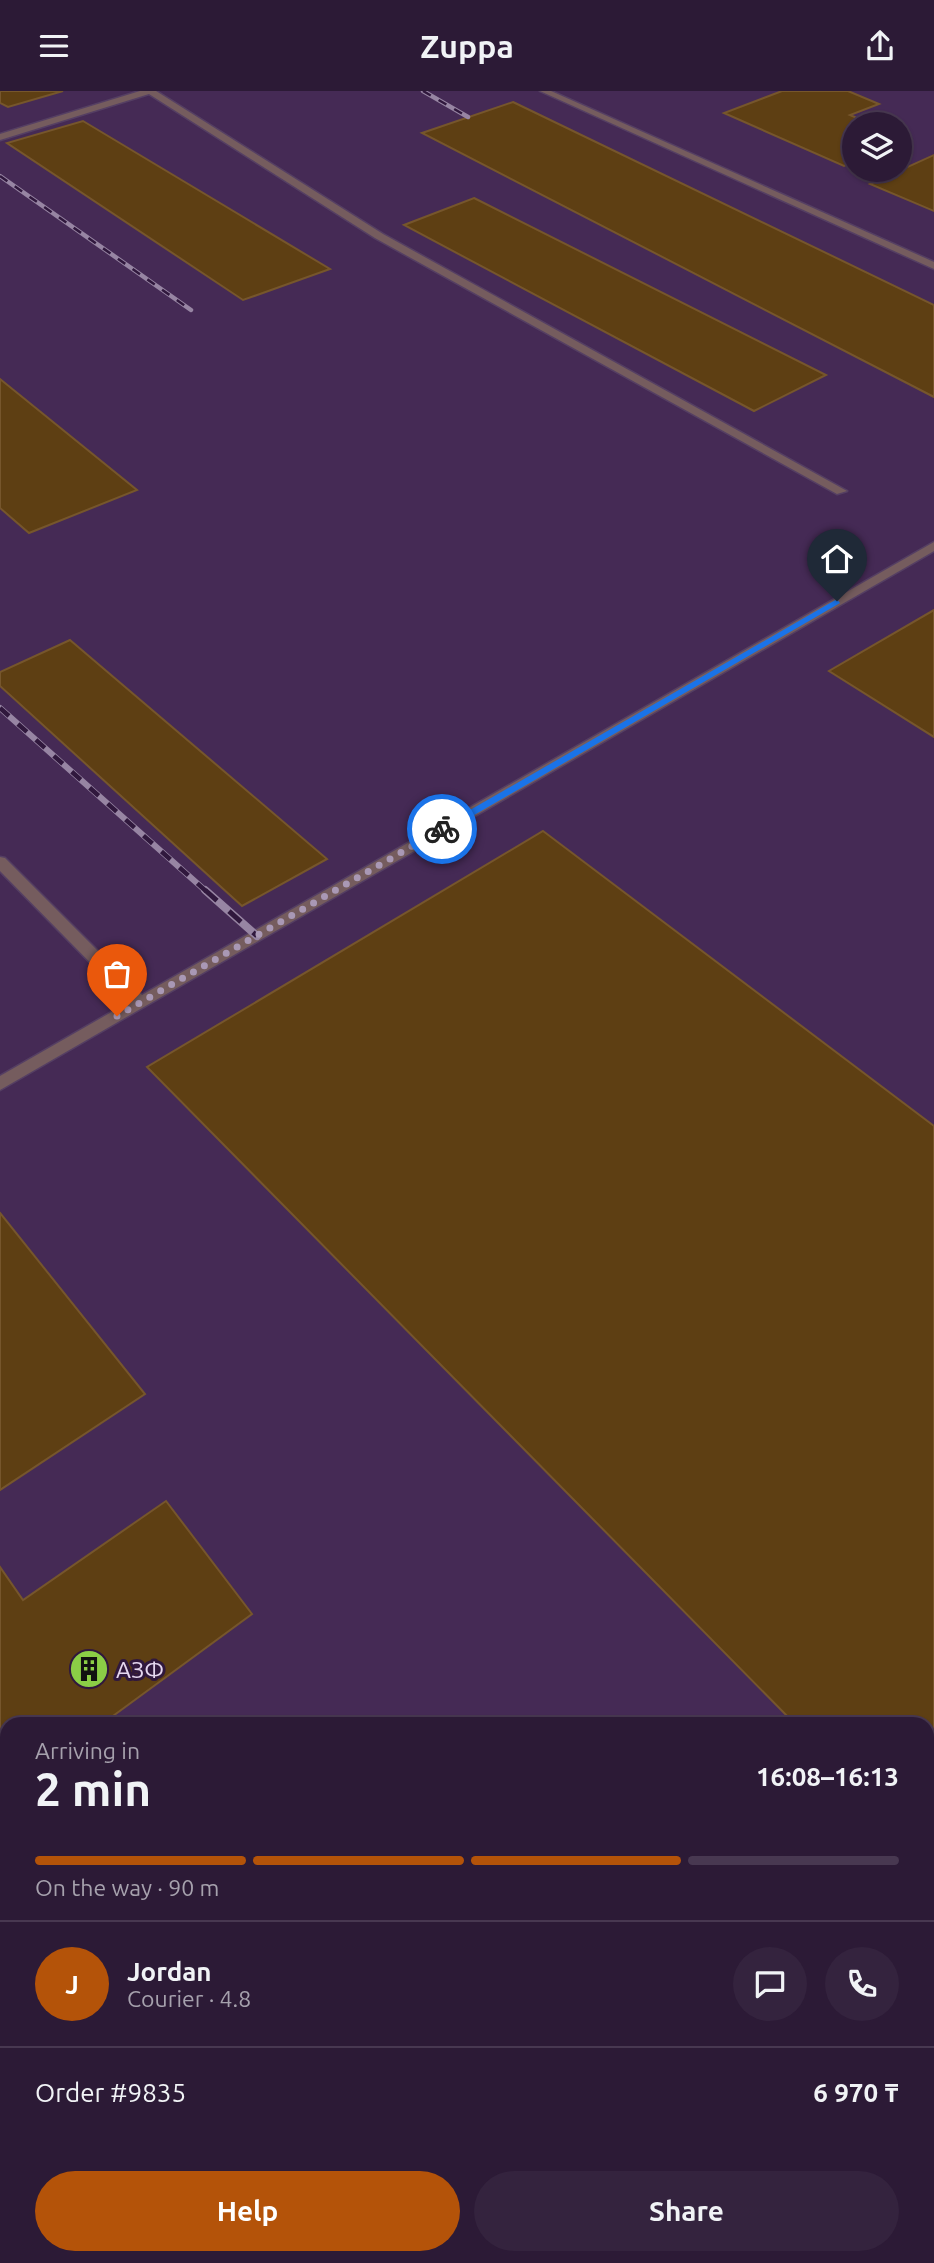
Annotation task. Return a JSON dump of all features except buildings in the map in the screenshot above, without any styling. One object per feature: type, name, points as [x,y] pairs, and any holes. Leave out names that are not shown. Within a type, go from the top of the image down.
[{"type":"lane","points":[[0,137],[149,91],[379,236],[841,491]]},
{"type":"lane","points":[[544,91],[934,266]]},
{"type":"lane","points":[[0,1084],[934,546]]},
{"type":"lane","points":[[0,862],[140,1003]]},
{"type":"shaded area","points":[[0,91],[934,91],[934,1717],[10,1717],[0,1702]]},
{"type":"railway","points":[[423,91],[468,117]]},
{"type":"railway","points":[[0,176],[191,310]]},
{"type":"railway","points":[[0,708],[207,892]]},
{"type":"railway","points":[[205,890],[257,936]]},
{"type":"way so far","points":[[117,1016],[442,829]]},
{"type":"place","name":"АЗФ","points":[[89,1669]]},
{"type":"route","points":[[442,829],[837,601]]}]
